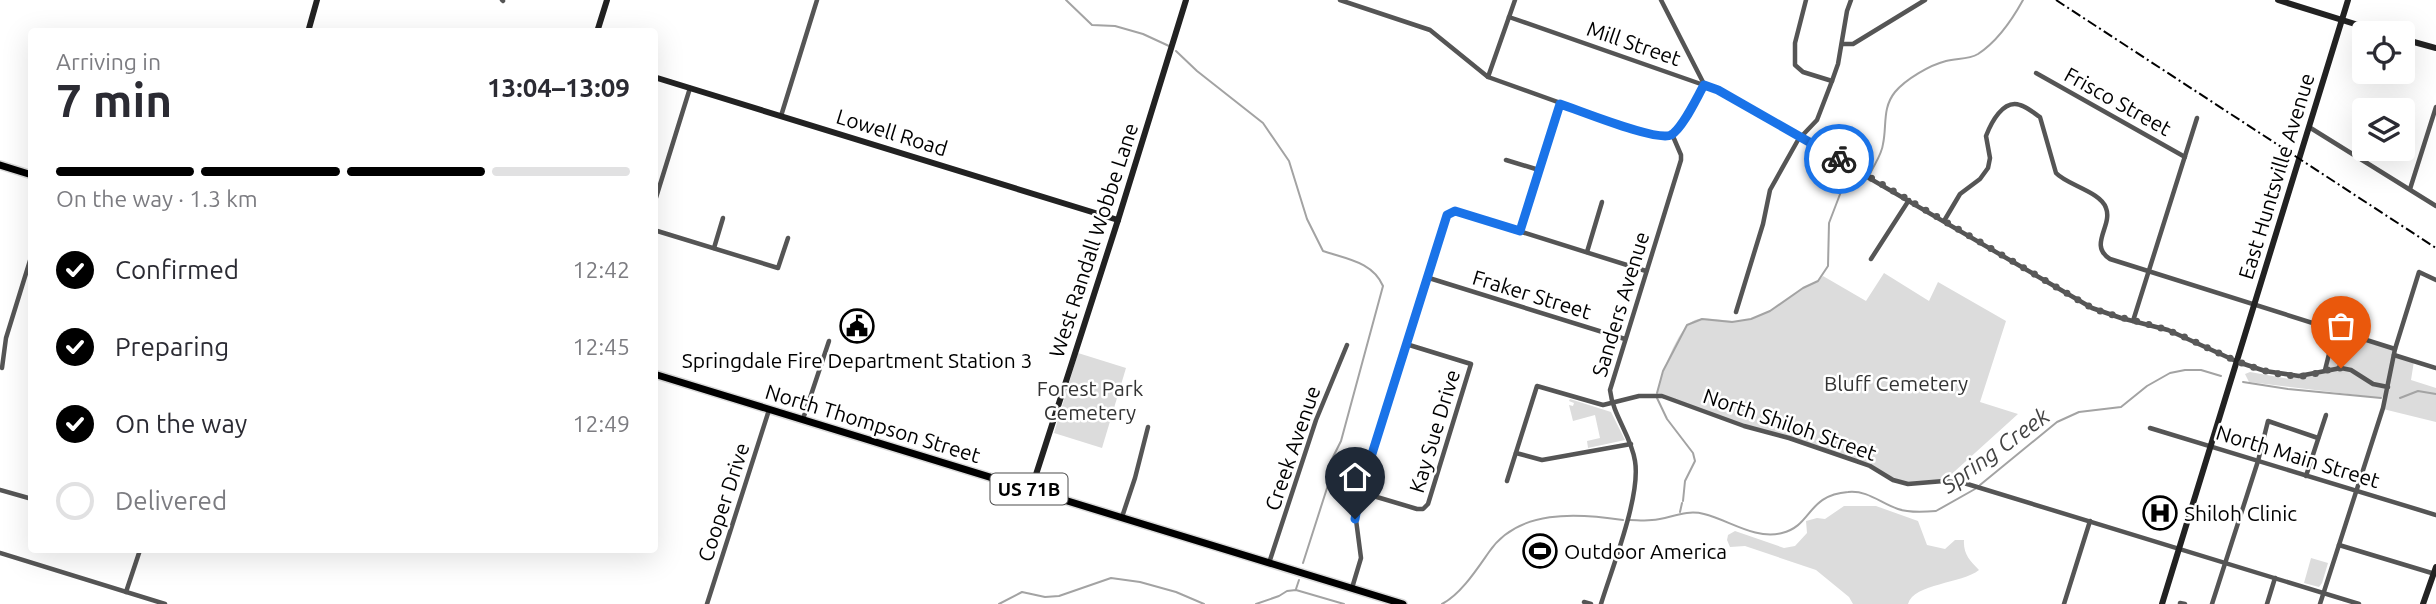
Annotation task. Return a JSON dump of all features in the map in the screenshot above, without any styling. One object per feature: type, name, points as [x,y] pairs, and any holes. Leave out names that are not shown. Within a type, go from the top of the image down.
[{"type":"main road","points":[[0,165],[28,174]]},
{"type":"main road","name":"North Thompson Street","points":[[658,375],[1403,604]]},
{"type":"street","points":[[309,28],[317,0]]},
{"type":"street","points":[[598,28],[607,0]]},
{"type":"street","points":[[781,116],[817,0]]},
{"type":"street","name":"West Randall Wobbe Lane","points":[[1031,490],[1186,0]]},
{"type":"street","points":[[1340,0],[1430,30],[1488,77],[1644,133],[1665,137],[1678,128],[1704,85],[1661,0]]},
{"type":"street","points":[[1488,77],[1515,0]]},
{"type":"street","points":[[1806,0],[1798,25],[1795,65],[1803,72],[1832,81]]},
{"type":"street","points":[[1736,312],[1763,224],[1770,190],[1801,137],[1817,120],[1832,81],[1851,0]]},
{"type":"street","points":[[1842,44],[1853,44],[1925,0]]},
{"type":"street","points":[[2278,0],[2352,23]]},
{"type":"street","name":"East Huntsville Avenue","points":[[2162,604],[2181,550],[2348,0]]},
{"type":"street","name":"Mill Street","points":[[1509,17],[1718,90],[2092,308],[2168,331],[2238,362],[2266,371],[2299,376],[2341,368],[2351,370],[2373,384],[2388,387]]},
{"type":"street","points":[[2415,42],[2436,48]]},
{"type":"street","name":"Frisco Street","points":[[2036,74],[2185,157]]},
{"type":"street","name":"Lowell Road","points":[[658,78],[1118,220]]},
{"type":"street","points":[[658,191],[690,88]]},
{"type":"street","points":[[1520,231],[1560,104]]},
{"type":"street","points":[[1944,221],[1961,194],[1980,179],[1988,168],[1990,158],[1986,136],[2001,110],[2018,104],[2040,117],[2056,173],[2099,198],[2106,206],[2108,217],[2100,246],[2105,256],[2335,330],[2436,368]]},
{"type":"street","points":[[2410,189],[2434,124],[2436,107]]},
{"type":"street","points":[[2133,321],[2197,118]]},
{"type":"street","points":[[2309,127],[2436,206]]},
{"type":"street","name":"Sanders Avenue","points":[[1601,604],[1636,485],[1636,464],[1631,444],[1612,403],[1612,382],[1681,160],[1672,134]]},
{"type":"street","points":[[1506,160],[1539,170]]},
{"type":"street","points":[[1871,260],[1909,200]]},
{"type":"street","points":[[1587,252],[1602,202]]},
{"type":"street","points":[[1352,588],[1361,558],[1355,519],[1360,492],[1447,215],[1455,211],[1646,271]]},
{"type":"street","points":[[714,248],[723,218]]},
{"type":"street","points":[[658,231],[778,268],[788,238]]},
{"type":"street","points":[[2,368],[6,338],[28,267]]},
{"type":"street","points":[[2320,604],[2383,408],[2395,352],[2419,272],[2436,280]]},
{"type":"street","name":"Fraker Street","points":[[1429,278],[1625,340]]},
{"type":"street","points":[[2325,370],[2335,330]]},
{"type":"street","points":[[803,419],[830,341]]},
{"type":"street","name":"Kay Sue Drive","points":[[1360,492],[1417,509],[1423,509],[1429,504],[1472,364],[1406,344]]},
{"type":"street","name":"Creek Avenue","points":[[1269,563],[1316,420],[1347,345]]},
{"type":"street","points":[[1507,481],[1536,386],[1603,405],[1612,403]]},
{"type":"street","name":"North Shiloh Street","points":[[1612,403],[1639,396],[1662,396],[1744,426],[1856,461],[1893,481],[1908,484],[1944,481],[1964,483],[2359,604]]},
{"type":"street","name":"Cooper Drive","points":[[707,604],[769,409]]},
{"type":"street","points":[[2306,476],[2326,415]]},
{"type":"street","points":[[2212,604],[2258,461],[2268,421],[2318,438]]},
{"type":"street","points":[[1121,518],[1148,427]]},
{"type":"street","name":"North Main Street","points":[[2150,428],[2436,515]]},
{"type":"street","points":[[1516,453],[1542,460],[1631,444]]},
{"type":"street","points":[[0,490],[28,498]]},
{"type":"street","points":[[2064,604],[2090,521]]},
{"type":"street","points":[[2339,545],[2435,572],[2423,604]]},
{"type":"street","points":[[0,552],[161,603]]},
{"type":"street","points":[[127,592],[139,553]]},
{"type":"street","points":[[2267,604],[2275,578]]},
{"type":"street","points":[[1584,602],[1591,604]]},
{"type":"green space","name":"Bluff Cemetery","points":[[1884,273],[1929,301],[1938,282],[2006,321],[1980,402],[2018,414],[1944,481],[1914,484],[1893,480],[1856,461],[1657,396],[1676,342],[1695,320],[1738,321],[1757,317],[1823,276],[1866,301]]},
{"type":"green space","points":[[2335,330],[2395,349],[2395,355],[2414,361],[2411,380],[2436,388],[2436,422],[2383,409],[2386,395],[2381,398],[2249,382],[2245,374],[2250,372],[2289,379],[2325,370]]},
{"type":"green space","name":"Forest Park Cemetery","points":[[1078,353],[1126,368],[1102,448],[1054,433]]},
{"type":"green space","points":[[1570,399],[1611,412],[1625,440],[1588,448],[1587,441],[1600,438],[1595,415],[1573,421],[1569,405],[1573,406],[1574,403],[1569,401]]},
{"type":"green space","points":[[1844,506],[1876,506],[1918,521],[1927,545],[1945,549],[1955,540],[1964,540],[1966,553],[1979,570],[1919,592],[1908,604],[1853,604],[1849,597],[1816,570],[1745,546],[1730,547],[1727,540],[1728,535],[1735,531],[1784,548],[1795,546],[1807,533],[1806,521],[1825,519]]},
{"type":"green space","points":[[2311,558],[2328,563],[2319,587],[2304,583]]},
{"type":"waterway","points":[[1066,0],[1092,25],[1115,26],[1143,34],[1169,46]]},
{"type":"waterway","points":[[1870,174],[1880,156],[1887,111],[1895,92],[1933,66],[1978,54],[2004,30],[2023,0]]},
{"type":"waterway","points":[[1176,51],[1263,123],[1289,161],[1307,219],[1323,251],[1366,266],[1379,278],[1383,286],[1341,441],[1331,461],[1328,485],[1303,563]]},
{"type":"waterway","points":[[1657,393],[1663,371],[1687,325],[1702,319],[1732,322],[1751,319],[1770,311],[1818,281],[1828,266],[1829,223],[1842,189],[1845,185],[1866,179]]},
{"type":"waterway","name":"Spring Creek","points":[[1980,485],[2057,422],[2079,412],[2121,407],[2147,386],[2170,373],[2201,370],[2221,376]]},
{"type":"waterway","name":"Spring Creek","points":[[2243,382],[2381,398]]},
{"type":"waterway","name":"Spring Creek","points":[[2400,398],[2418,391],[2436,394]]},
{"type":"waterway","points":[[1657,398],[1667,419],[1693,453],[1695,461],[1685,481],[1683,501]]},
{"type":"waterway","name":"Spring Creek","points":[[1630,520],[1652,520],[1697,513],[1752,532],[1772,534],[1792,529],[1817,504],[1835,494],[1862,493],[1898,509],[1922,512],[1936,511],[1975,489]]},
{"type":"waterway","points":[[1680,512],[1682,503]]},
{"type":"waterway","name":"Spring Creek","points":[[1442,604],[1462,588],[1501,538],[1516,528],[1550,517],[1587,516],[1623,520]]},
{"type":"waterway","name":"Spring Creek","points":[[999,604],[1022,592],[1045,597],[1059,596],[1111,578],[1140,582],[1176,592],[1204,604]]},
{"type":"waterway","points":[[1296,589],[1299,580]]},
{"type":"waterway","name":"Spring Creek","points":[[1256,604],[1296,590],[1344,604]]},
{"type":"railway","points":[[2056,0],[2436,248]]},
{"type":"way so far","points":[[1839,159],[2092,308],[2168,331],[2238,362],[2266,371],[2299,376],[2341,368]]},
{"type":"place","name":"Springdale Fire Department Station 3","points":[[857,326]]},
{"type":"place","name":"Shiloh Clinic","points":[[2160,513]]},
{"type":"place","name":"Outdoor America","points":[[1540,551]]},
{"type":"route","points":[[1355,519],[1360,492],[1447,215],[1455,211],[1520,231],[1560,104],[1644,133],[1665,137],[1678,128],[1704,85],[1718,90],[1839,159]]}]
